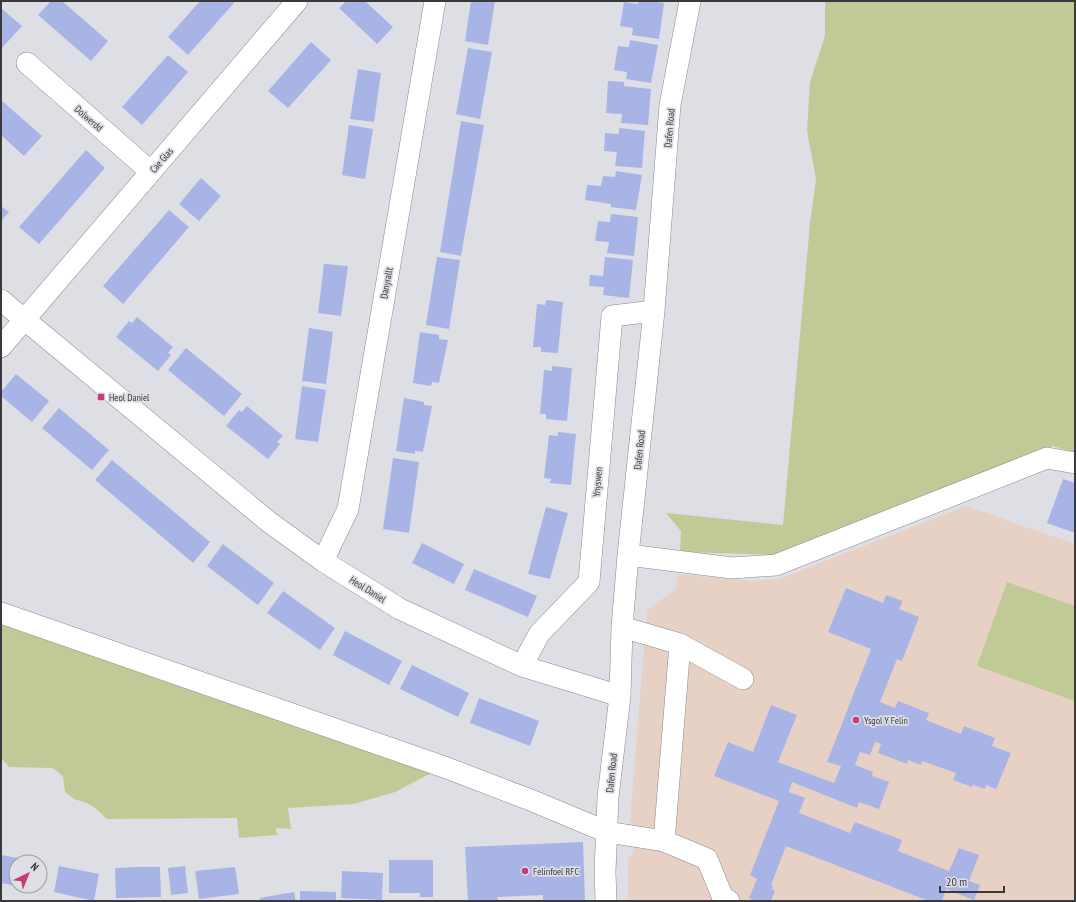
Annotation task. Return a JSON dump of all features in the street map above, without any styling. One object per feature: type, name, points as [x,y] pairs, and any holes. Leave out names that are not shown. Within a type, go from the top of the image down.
[{"type":"street","name":"Cae Glas","points":[[1,347],[297,1]]},
{"type":"street","name":"Danyrallt","points":[[323,562],[348,508],[435,1]]},
{"type":"street","name":"Dafen Road","points":[[606,901],[605,872],[608,797],[620,696],[622,627],[628,556],[654,311],[670,106],[690,1]]},
{"type":"street","name":"Dolwerdd","points":[[27,63],[151,172]]},
{"type":"street","name":"Heol Daniel","points":[[1,300],[269,522],[323,562],[400,609],[522,666],[620,696]]},
{"type":"street","name":"Ynyswen","points":[[522,666],[539,634],[588,582],[612,316],[654,311]]},
{"type":"street","points":[[628,556],[732,568],[776,565],[1047,458],[1075,463]]},
{"type":"street","points":[[1,613],[447,768],[533,800],[607,832],[664,841],[707,859],[723,898],[729,901]]},
{"type":"street","points":[[622,627],[680,644],[743,679]]},
{"type":"street","points":[[664,841],[680,644]]},
{"type":"shaded area","name":"Ysgol Y Felin","points":[[966,506],[1075,544],[1075,901],[628,901],[628,859],[634,852],[630,821],[647,610],[676,589],[678,574],[753,581],[779,579]]},
{"type":"green space","points":[[825,1],[1075,1],[1075,453],[1053,446],[778,555],[680,552],[681,531],[666,513],[783,525],[810,223],[816,179],[807,131],[810,82],[825,36]]},
{"type":"green space","points":[[1007,582],[1075,606],[1075,701],[977,666]]},
{"type":"green space","points":[[1,617],[439,769],[395,792],[354,804],[288,808],[291,829],[276,828],[277,835],[239,838],[237,818],[107,819],[94,807],[74,799],[65,792],[63,777],[52,768],[9,767],[1,758]]},
{"type":"building","points":[[51,1],[62,1],[108,41],[91,61],[38,15]]},
{"type":"building","points":[[200,1],[232,1],[234,3],[188,55],[168,37]]},
{"type":"building","points":[[346,1],[365,1],[393,27],[377,44],[339,8]]},
{"type":"building","points":[[471,1],[495,1],[488,45],[465,41]]},
{"type":"building","points":[[638,1],[664,3],[659,39],[632,35],[633,28],[620,26],[624,2],[638,4]]},
{"type":"building","points":[[2,9],[22,26],[1,49],[1,10]]},
{"type":"building","points":[[630,40],[658,45],[651,83],[626,79],[627,72],[614,70],[618,46],[629,47]]},
{"type":"building","points":[[311,42],[331,60],[288,108],[268,91]]},
{"type":"building","points":[[468,48],[492,52],[480,119],[456,114]]},
{"type":"building","points":[[168,55],[188,72],[142,125],[122,107]]},
{"type":"building","points":[[358,69],[381,73],[374,122],[350,119]]},
{"type":"building","points":[[608,81],[624,82],[624,86],[651,89],[648,125],[621,123],[622,114],[606,113]]},
{"type":"building","points":[[1,100],[42,136],[24,156],[1,135]]},
{"type":"building","points":[[461,121],[484,125],[461,256],[440,252]]},
{"type":"building","points":[[349,125],[373,129],[365,179],[342,175]]},
{"type":"building","points":[[619,128],[645,131],[642,168],[615,166],[617,152],[604,151],[605,133],[619,134]]},
{"type":"building","points":[[86,150],[105,168],[39,244],[19,227]]},
{"type":"building","points":[[616,171],[642,175],[636,210],[611,207],[611,204],[585,200],[587,185],[601,186],[603,176],[615,177]]},
{"type":"building","points":[[201,178],[221,196],[199,221],[179,204]]},
{"type":"building","points":[[1,206],[9,212],[1,221]]},
{"type":"building","points":[[169,210],[189,227],[123,304],[103,286]]},
{"type":"building","points":[[611,214],[638,217],[634,256],[607,253],[609,242],[595,241],[598,221],[610,222]]},
{"type":"building","points":[[437,257],[460,260],[449,329],[426,325]]},
{"type":"building","points":[[605,257],[633,260],[629,298],[603,295],[604,287],[589,286],[590,275],[603,276]]},
{"type":"building","points":[[324,264],[348,266],[341,316],[318,313]]},
{"type":"building","points":[[546,300],[563,302],[558,353],[541,352],[541,347],[533,347],[537,304],[545,305]]},
{"type":"building","points":[[137,317],[173,347],[168,353],[171,355],[158,371],[116,337],[129,321],[132,323]]},
{"type":"building","points":[[309,328],[333,332],[326,384],[302,381]]},
{"type":"building","points":[[420,332],[439,335],[439,339],[448,340],[439,383],[432,382],[431,386],[413,383]]},
{"type":"building","points":[[186,348],[242,394],[224,416],[168,370]]},
{"type":"building","points":[[552,366],[572,368],[567,421],[546,419],[546,414],[540,414],[544,370],[552,371]]},
{"type":"building","points":[[16,374],[49,401],[32,422],[1,396],[1,392]]},
{"type":"building","points":[[302,386],[326,390],[318,442],[295,439]]},
{"type":"building","points":[[404,398],[424,402],[424,405],[432,406],[423,452],[415,451],[415,454],[396,451]]},
{"type":"building","points":[[247,406],[283,436],[277,442],[280,444],[268,459],[226,426],[239,410],[242,412]]},
{"type":"building","points":[[59,408],[109,450],[92,470],[42,428]]},
{"type":"building","points":[[558,432],[576,434],[571,485],[550,483],[551,479],[544,478],[549,435],[558,436]]},
{"type":"building","points":[[393,458],[419,462],[409,533],[383,529]]},
{"type":"building","points":[[112,460],[210,542],[193,563],[95,480]]},
{"type":"building","points":[[1063,479],[1075,483],[1075,533],[1047,523]]},
{"type":"building","points":[[546,507],[568,513],[550,579],[528,574]]},
{"type":"building","points":[[422,543],[464,564],[454,584],[412,563]]},
{"type":"building","points":[[223,544],[274,583],[258,605],[207,566]]},
{"type":"building","points":[[474,569],[537,596],[528,617],[465,590]]},
{"type":"building","points":[[846,588],[883,603],[886,595],[903,601],[899,609],[919,617],[902,661],[897,659],[880,702],[895,708],[898,701],[929,713],[926,720],[961,734],[964,726],[995,738],[992,746],[1011,753],[996,789],[986,785],[985,789],[973,785],[972,787],[953,780],[956,773],[922,761],[921,765],[908,760],[907,764],[878,753],[881,744],[875,742],[870,755],[860,752],[855,765],[873,772],[872,776],[889,782],[879,809],[859,802],[857,808],[792,782],[789,792],[805,798],[799,813],[850,833],[855,822],[902,840],[898,851],[949,871],[959,848],[979,855],[969,881],[980,885],[974,900],[946,889],[942,901],[929,901],[786,846],[771,885],[773,885],[772,889],[775,891],[771,901],[756,901],[749,898],[757,879],[750,875],[779,801],[714,776],[728,742],[753,752],[771,705],[797,715],[778,762],[834,783],[841,766],[827,762],[871,649],[828,632]]},
{"type":"building","points":[[283,591],[335,628],[320,650],[267,613]]},
{"type":"building","points":[[345,631],[402,661],[389,685],[333,655]]},
{"type":"building","points":[[412,665],[469,693],[458,717],[400,689]]},
{"type":"building","points":[[479,698],[539,721],[530,746],[470,723]]},
{"type":"building","name":"Felinfoel RFC","points":[[583,842],[585,901],[543,901],[543,895],[497,897],[498,901],[468,901],[465,847]]},
{"type":"building","points":[[1,855],[8,856],[8,884],[1,883]]},
{"type":"building","points":[[389,860],[433,860],[433,897],[420,897],[420,893],[389,893]]},
{"type":"building","points":[[59,866],[99,874],[94,901],[54,892]]},
{"type":"building","points":[[185,866],[188,893],[171,895],[168,868]]},
{"type":"building","points":[[160,867],[161,897],[116,898],[115,868]]},
{"type":"building","points":[[235,867],[239,894],[199,899],[195,871]]},
{"type":"building","points":[[342,871],[383,873],[382,900],[341,898]]},
{"type":"building","points":[[300,891],[336,892],[336,901],[300,901]]},
{"type":"building","points":[[294,892],[296,901],[260,901],[260,898]]},
{"type":"place","name":"Heol Daniel","points":[[101,397]]},
{"type":"place","name":"Ysgol Y Felin","points":[[856,720]]},
{"type":"place","name":"Felinfoel RFC","points":[[525,871]]}]
